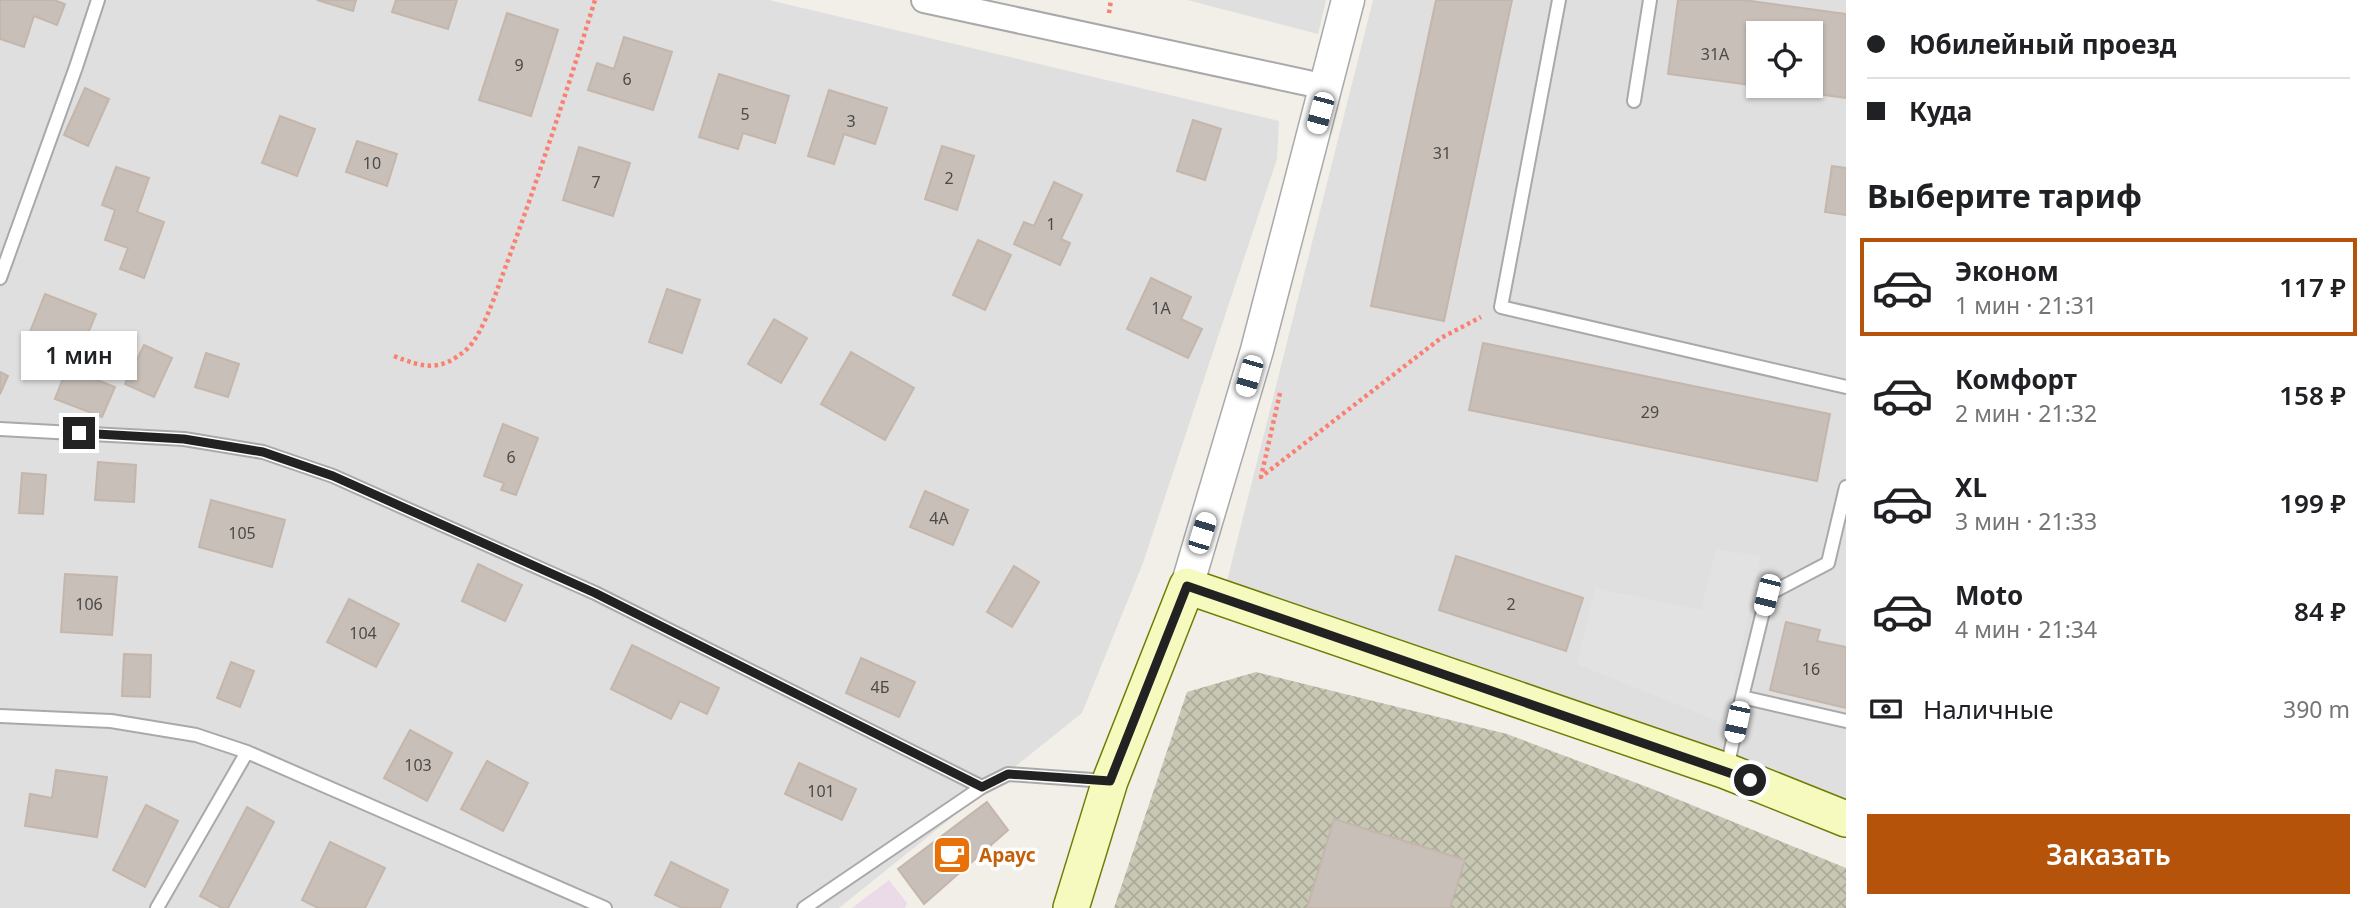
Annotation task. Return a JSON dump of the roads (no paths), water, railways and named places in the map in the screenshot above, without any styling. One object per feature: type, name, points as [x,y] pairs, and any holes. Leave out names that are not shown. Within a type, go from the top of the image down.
[{"type":"main road","points":[[1071,908],[1110,781],[1187,586],[1726,771],[1846,819]]},
{"type":"street","points":[[924,0],[1326,87]]},
{"type":"street","points":[[1187,586],[1257,350],[1348,0]]},
{"type":"lane","points":[[0,278],[98,0]]},
{"type":"lane","points":[[1559,0],[1501,307],[1846,387]]},
{"type":"lane","points":[[1634,101],[1650,0]]},
{"type":"lane","points":[[0,429],[184,439],[263,452],[333,476],[595,593],[982,787]]},
{"type":"lane","points":[[1726,771],[1767,595],[1828,563],[1846,487]]},
{"type":"lane","points":[[1742,697],[1846,721]]},
{"type":"lane","points":[[0,716],[111,721],[196,735],[247,752],[605,908]]},
{"type":"lane","points":[[157,908],[247,752]]},
{"type":"lane","points":[[804,908],[982,787],[1008,774],[1110,781]]},
{"type":"place","name":"Араус","points":[[952,855]]}]
